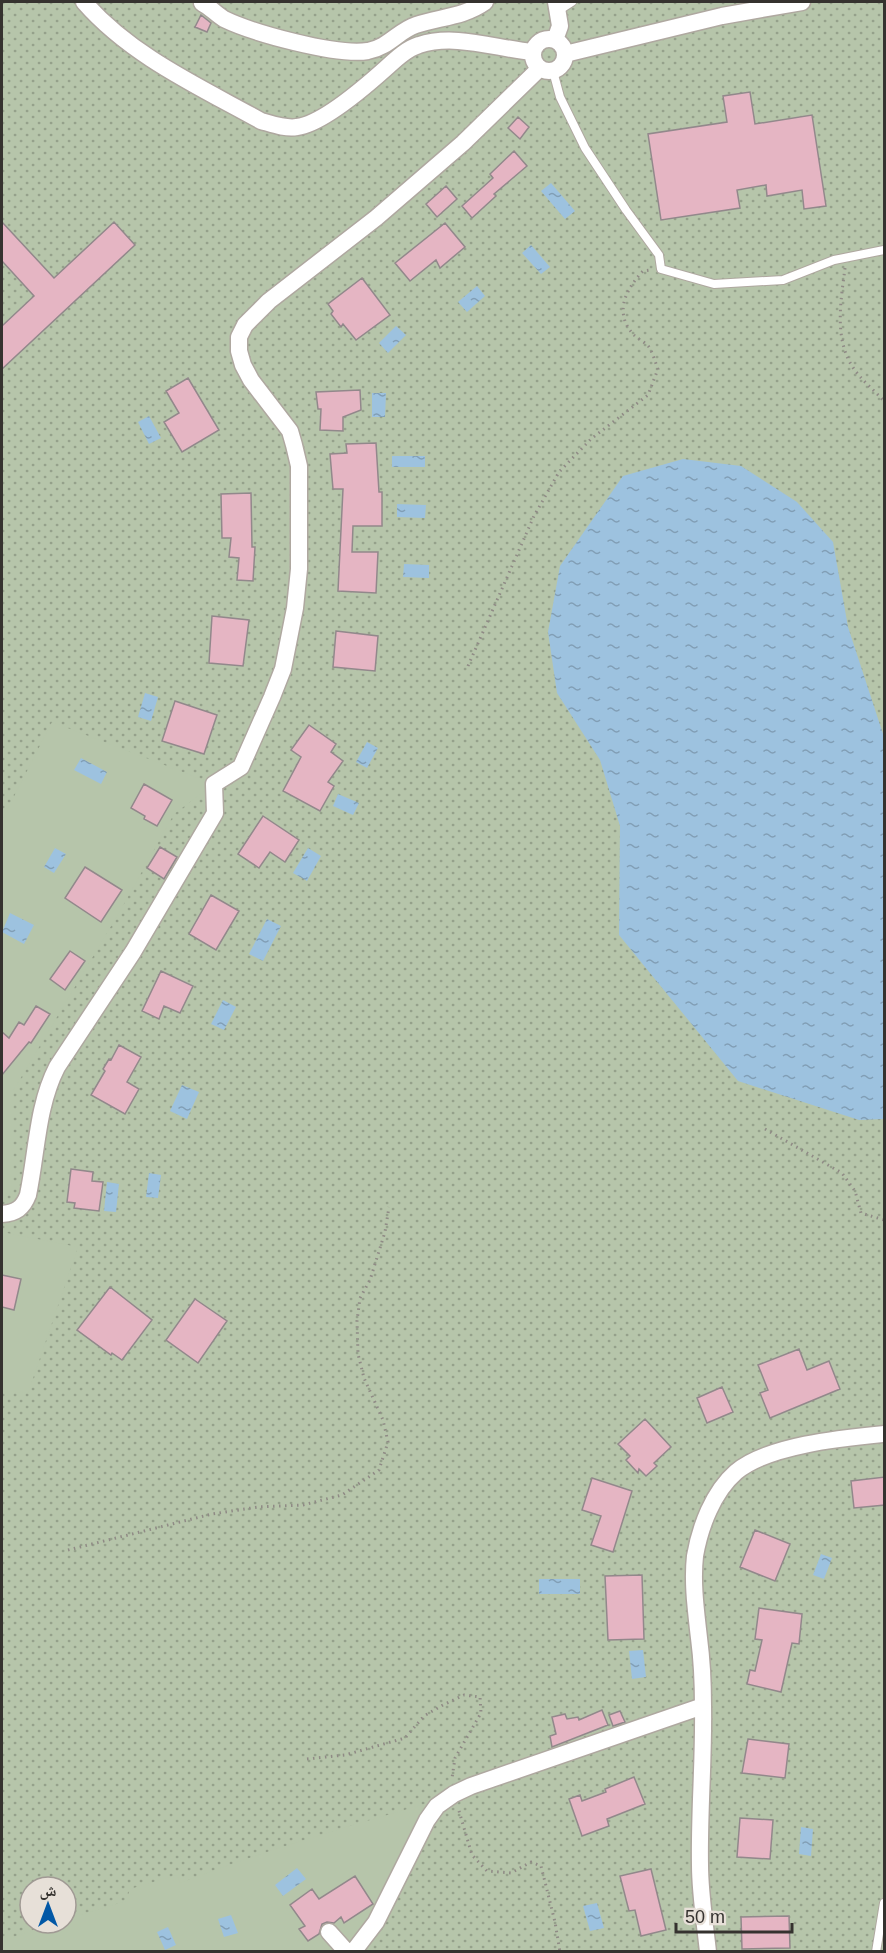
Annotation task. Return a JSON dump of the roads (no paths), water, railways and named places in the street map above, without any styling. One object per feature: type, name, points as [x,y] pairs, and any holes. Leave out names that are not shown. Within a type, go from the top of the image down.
[{"type":"street","points":[[84,2],[128,42],[165,67],[261,121],[278,126],[296,127],[319,118],[359,92],[402,54],[417,45],[439,40],[533,52]]},
{"type":"street","points":[[202,3],[222,18],[296,42],[366,51],[385,46],[414,26],[459,15],[485,2]]},
{"type":"street","points":[[565,54],[722,16],[802,2]]},
{"type":"street","points":[[555,40],[560,26],[557,6]]},
{"type":"street","points":[[2,1214],[15,1212],[21,1208],[28,1195],[49,1082],[133,952],[215,813],[214,784],[241,767],[283,669],[295,608],[299,569],[299,466],[290,431],[251,380],[243,365],[239,351],[239,337],[245,325],[269,301],[376,218],[546,69],[562,64],[565,54],[560,43],[555,40],[544,40],[535,47],[533,52],[533,58],[546,69]]},
{"type":"street","points":[[708,1952],[700,1868],[702,1662],[694,1580],[695,1556],[706,1518],[722,1487],[750,1462],[772,1453],[885,1434]]},
{"type":"street","points":[[353,1952],[376,1922],[427,1820],[437,1806],[454,1794],[491,1778],[703,1706]]},
{"type":"street","points":[[329,1932],[347,1952]]},
{"type":"lane","points":[[557,6],[572,2]]},
{"type":"lane","points":[[546,69],[585,148],[659,255],[661,269],[714,284],[783,280],[834,260],[885,250]]},
{"type":"lane","points":[[876,1952],[885,1903]]},
{"type":"water","points":[[551,183],[575,211],[565,219],[541,191]]},
{"type":"water","points":[[531,245],[550,267],[541,274],[522,253]]},
{"type":"water","points":[[477,286],[485,296],[467,312],[458,302]]},
{"type":"water","points":[[396,326],[406,335],[388,353],[379,343]]},
{"type":"water","points":[[372,393],[386,393],[385,417],[372,417]]},
{"type":"water","points":[[149,416],[161,438],[149,444],[138,422]]},
{"type":"water","points":[[392,456],[425,456],[425,467],[392,467]]},
{"type":"water","points":[[683,459],[741,466],[797,502],[833,542],[848,627],[884,737],[884,1119],[859,1120],[738,1081],[619,935],[620,826],[600,760],[557,693],[548,632],[560,566],[623,476]]},
{"type":"water","points":[[397,504],[426,505],[425,518],[397,517]]},
{"type":"water","points":[[404,564],[429,565],[429,578],[403,577]]},
{"type":"water","points":[[145,693],[158,697],[151,721],[138,717]]},
{"type":"water","points":[[367,742],[378,748],[367,768],[356,762]]},
{"type":"water","points":[[81,758],[107,772],[101,784],[74,770]]},
{"type":"water","points":[[338,794],[359,803],[353,815],[333,806]]},
{"type":"water","points":[[55,848],[66,854],[54,873],[44,867]]},
{"type":"water","points":[[308,848],[321,856],[307,881],[293,873]]},
{"type":"water","points":[[10,913],[34,925],[24,944],[2,932]]},
{"type":"water","points":[[267,919],[281,926],[263,961],[249,954]]},
{"type":"water","points":[[223,1000],[236,1007],[224,1030],[211,1024]]},
{"type":"water","points":[[182,1085],[199,1092],[187,1119],[170,1111]]},
{"type":"water","points":[[149,1173],[161,1175],[158,1198],[146,1197]]},
{"type":"water","points":[[107,1182],[119,1184],[116,1212],[104,1211]]},
{"type":"water","points":[[821,1554],[832,1558],[824,1579],[813,1575]]},
{"type":"water","points":[[539,1579],[580,1579],[580,1594],[539,1594]]},
{"type":"water","points":[[643,1650],[646,1677],[632,1679],[629,1651]]},
{"type":"water","points":[[801,1827],[813,1829],[811,1856],[799,1854]]},
{"type":"water","points":[[297,1868],[306,1879],[283,1896],[275,1885]]},
{"type":"water","points":[[597,1903],[604,1928],[590,1931],[583,1906]]},
{"type":"water","points":[[231,1915],[238,1933],[224,1937],[218,1919]]},
{"type":"water","points":[[168,1927],[176,1945],[165,1950],[157,1932]]}]
